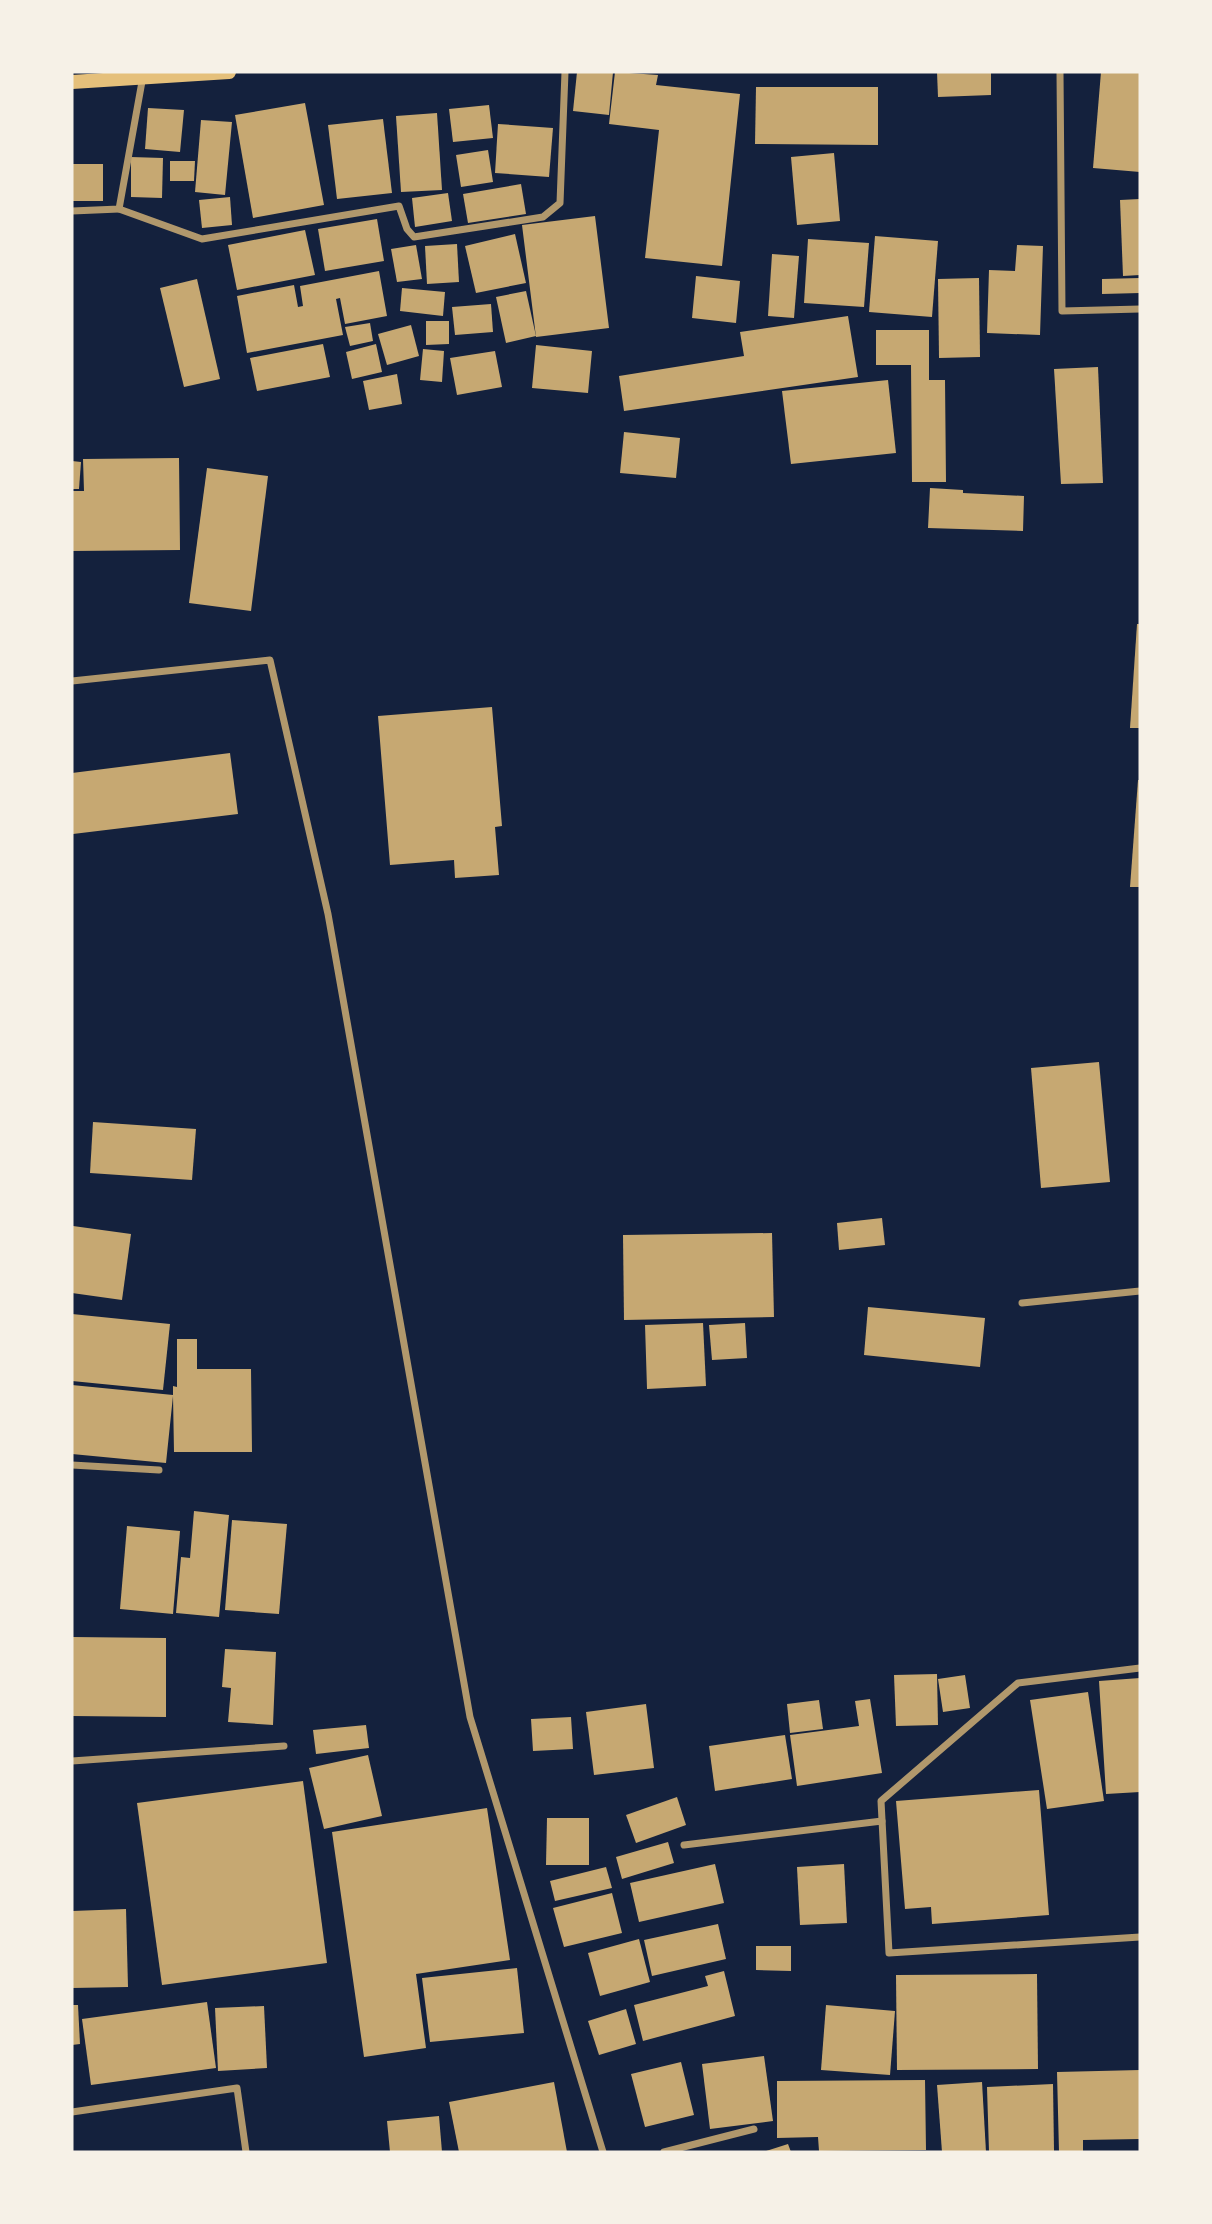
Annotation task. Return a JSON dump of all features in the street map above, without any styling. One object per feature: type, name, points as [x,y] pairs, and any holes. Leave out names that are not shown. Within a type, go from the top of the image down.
[{"type":"main road","points":[[72,82],[143,75],[229,72]]},
{"type":"street","points":[[72,211],[119,209],[202,239],[399,206],[407,229],[414,237],[543,217],[560,203],[565,72]]},
{"type":"street","points":[[1060,72],[1062,311],[1140,309]]},
{"type":"street","points":[[119,209],[143,75]]},
{"type":"street","points":[[72,681],[270,660],[328,914],[470,1717],[603,2152]]},
{"type":"street","points":[[1023,1303],[1140,1291]]},
{"type":"street","points":[[72,1465],[159,1470]]},
{"type":"street","points":[[1140,1668],[1018,1683],[881,1801],[889,1953],[1140,1937]]},
{"type":"street","points":[[72,1761],[285,1746]]},
{"type":"street","points":[[684,1845],[882,1821]]},
{"type":"street","points":[[72,2112],[237,2088],[246,2152]]},
{"type":"street","points":[[664,2152],[754,2129]]},
{"type":"building","points":[[577,72],[613,72],[609,115],[573,111]]},
{"type":"building","points":[[615,72],[658,75],[656,85],[740,94],[722,266],[645,258],[659,130],[609,124]]},
{"type":"building","points":[[937,72],[991,72],[991,95],[938,97]]},
{"type":"building","points":[[1101,72],[1140,72],[1140,172],[1093,168]]},
{"type":"building","points":[[756,87],[878,87],[878,145],[755,144]]},
{"type":"building","points":[[305,103],[324,205],[253,218],[235,115]]},
{"type":"building","points":[[489,105],[493,138],[453,142],[449,109]]},
{"type":"building","points":[[148,108],[184,110],[180,152],[145,149]]},
{"type":"building","points":[[437,113],[442,190],[401,192],[396,116]]},
{"type":"building","points":[[383,119],[392,193],[337,199],[328,125]]},
{"type":"building","points":[[201,120],[232,122],[225,195],[195,192]]},
{"type":"building","points":[[498,124],[553,128],[549,177],[495,173]]},
{"type":"building","points":[[488,150],[493,182],[461,187],[456,155]]},
{"type":"building","points":[[834,153],[840,221],[797,225],[791,157]]},
{"type":"building","points":[[131,157],[163,158],[162,198],[131,197]]},
{"type":"building","points":[[170,161],[195,161],[194,181],[170,181]]},
{"type":"building","points":[[72,164],[103,164],[103,201],[72,201]]},
{"type":"building","points":[[521,184],[526,214],[468,223],[463,194]]},
{"type":"building","points":[[448,193],[452,221],[415,227],[412,198]]},
{"type":"building","points":[[230,197],[232,225],[202,228],[199,200]]},
{"type":"building","points":[[1140,199],[1140,275],[1123,276],[1120,200]]},
{"type":"building","points":[[595,216],[609,328],[536,337],[522,225]]},
{"type":"building","points":[[377,219],[384,261],[325,271],[318,229]]},
{"type":"building","points":[[305,230],[315,275],[237,290],[228,245]]},
{"type":"building","points":[[515,234],[526,283],[476,293],[465,246]]},
{"type":"building","points":[[875,236],[938,241],[932,317],[869,312]]},
{"type":"building","points":[[808,239],[869,243],[864,307],[804,303]]},
{"type":"building","points":[[457,244],[459,282],[427,284],[425,246]]},
{"type":"building","points":[[416,245],[422,279],[397,282],[391,249]]},
{"type":"building","points":[[1017,245],[1043,246],[1040,335],[987,333],[989,270],[1015,271]]},
{"type":"building","points":[[772,254],[799,256],[794,318],[768,316]]},
{"type":"building","points":[[379,271],[387,316],[345,324],[340,298],[336,299],[343,335],[247,353],[237,296],[294,285],[298,307],[303,306],[300,286]]},
{"type":"building","points":[[696,276],[740,281],[736,323],[692,318]]},
{"type":"building","points":[[979,278],[980,357],[939,358],[938,279]]},
{"type":"building","points":[[1140,278],[1140,293],[1102,294],[1102,279]]},
{"type":"building","points":[[197,279],[220,379],[184,387],[160,288]]},
{"type":"building","points":[[402,288],[445,292],[443,316],[400,311]]},
{"type":"building","points":[[526,291],[536,336],[506,343],[496,297]]},
{"type":"building","points":[[491,304],[493,332],[455,335],[452,307]]},
{"type":"building","points":[[848,316],[858,377],[624,411],[619,376],[744,356],[740,332]]},
{"type":"building","points":[[426,321],[449,321],[449,344],[426,345]]},
{"type":"building","points":[[370,323],[373,341],[350,346],[345,327]]},
{"type":"building","points":[[411,325],[419,356],[387,365],[378,334]]},
{"type":"building","points":[[876,330],[929,330],[929,380],[945,380],[946,482],[912,482],[911,365],[876,365]]},
{"type":"building","points":[[323,344],[330,377],[257,391],[250,358]]},
{"type":"building","points":[[376,344],[382,372],[352,379],[346,352]]},
{"type":"building","points":[[536,345],[592,351],[588,393],[532,388]]},
{"type":"building","points":[[423,349],[444,351],[442,382],[420,380]]},
{"type":"building","points":[[495,351],[502,387],[457,395],[450,358]]},
{"type":"building","points":[[1098,367],[1103,483],[1061,484],[1054,369]]},
{"type":"building","points":[[397,374],[402,404],[369,410],[363,381]]},
{"type":"building","points":[[888,380],[896,453],[791,464],[782,391]]},
{"type":"building","points":[[624,432],[680,438],[676,478],[620,473]]},
{"type":"building","points":[[179,458],[180,550],[72,551],[72,491],[84,491],[83,459]]},
{"type":"building","points":[[72,461],[81,462],[79,489],[72,489]]},
{"type":"building","points":[[207,468],[268,476],[251,611],[189,603]]},
{"type":"building","points":[[930,488],[963,490],[963,493],[1024,496],[1023,531],[928,528]]},
{"type":"building","points":[[1137,624],[1140,624],[1140,728],[1130,728]]},
{"type":"building","points":[[492,707],[502,826],[495,827],[499,875],[455,878],[454,860],[390,865],[378,716]]},
{"type":"building","points":[[230,753],[238,814],[73,834],[72,773]]},
{"type":"building","points":[[1138,780],[1140,887],[1130,887]]},
{"type":"building","points":[[1099,1062],[1110,1182],[1041,1188],[1031,1068]]},
{"type":"building","points":[[93,1122],[196,1129],[192,1180],[90,1173]]},
{"type":"building","points":[[882,1218],[885,1245],[839,1250],[837,1223]]},
{"type":"building","points":[[73,1226],[131,1234],[122,1300],[72,1293]]},
{"type":"building","points":[[772,1233],[774,1317],[624,1320],[623,1235]]},
{"type":"building","points":[[868,1307],[985,1318],[980,1367],[864,1355]]},
{"type":"building","points":[[72,1314],[170,1324],[163,1390],[72,1381]]},
{"type":"building","points":[[703,1323],[706,1386],[647,1389],[645,1325]]},
{"type":"building","points":[[745,1323],[747,1358],[712,1360],[709,1325]]},
{"type":"building","points":[[177,1339],[197,1339],[197,1369],[251,1369],[252,1452],[174,1452],[173,1396],[166,1463],[72,1454],[72,1385],[173,1395],[173,1386],[177,1387]]},
{"type":"building","points":[[194,1511],[229,1515],[219,1617],[176,1613],[181,1557],[190,1558]]},
{"type":"building","points":[[232,1520],[287,1524],[279,1614],[225,1610]]},
{"type":"building","points":[[127,1526],[180,1531],[173,1614],[120,1609]]},
{"type":"building","points":[[72,1637],[166,1638],[166,1717],[72,1716]]},
{"type":"building","points":[[225,1649],[276,1652],[273,1725],[228,1722],[231,1688],[222,1687]]},
{"type":"building","points":[[937,1674],[938,1725],[896,1726],[894,1675]]},
{"type":"building","points":[[965,1675],[970,1708],[943,1712],[938,1679]]},
{"type":"building","points":[[1140,1678],[1140,1792],[1106,1794],[1099,1681]]},
{"type":"building","points":[[1088,1692],[1104,1801],[1047,1809],[1030,1700]]},
{"type":"building","points":[[870,1699],[882,1773],[797,1786],[790,1735],[859,1726],[855,1701]]},
{"type":"building","points":[[819,1700],[823,1729],[790,1733],[787,1704]]},
{"type":"building","points":[[646,1704],[654,1768],[594,1775],[586,1712]]},
{"type":"building","points":[[571,1717],[573,1749],[533,1751],[531,1719]]},
{"type":"building","points":[[366,1725],[369,1748],[316,1754],[313,1730]]},
{"type":"building","points":[[785,1735],[792,1779],[715,1791],[709,1746]]},
{"type":"building","points":[[368,1755],[382,1816],[324,1829],[309,1768]]},
{"type":"building","points":[[303,1781],[327,1963],[162,1985],[137,1803]]},
{"type":"building","points":[[1039,1790],[1049,1915],[932,1924],[931,1907],[905,1909],[896,1801]]},
{"type":"building","points":[[677,1797],[686,1825],[636,1843],[626,1815]]},
{"type":"building","points":[[487,1808],[510,1960],[416,1974],[426,2048],[364,2057],[332,1832]]},
{"type":"building","points":[[547,1818],[589,1818],[589,1865],[546,1865]]},
{"type":"building","points":[[668,1842],[674,1863],[622,1879],[616,1857]]},
{"type":"building","points":[[715,1864],[724,1903],[639,1922],[630,1883]]},
{"type":"building","points":[[844,1864],[847,1923],[800,1925],[797,1867]]},
{"type":"building","points":[[606,1867],[612,1888],[555,1901],[550,1881]]},
{"type":"building","points":[[612,1893],[622,1933],[564,1947],[553,1908]]},
{"type":"building","points":[[126,1909],[128,1987],[72,1988],[72,1911]]},
{"type":"building","points":[[718,1924],[726,1959],[652,1976],[644,1940]]},
{"type":"building","points":[[639,1939],[650,1982],[600,1996],[588,1953]]},
{"type":"building","points":[[756,1946],[791,1946],[791,1971],[756,1970]]},
{"type":"building","points":[[517,1968],[524,2033],[430,2042],[422,1978]]},
{"type":"building","points":[[724,1971],[735,2016],[643,2041],[634,2005],[708,1986],[705,1976]]},
{"type":"building","points":[[1037,1974],[1038,2069],[897,2070],[896,1975]]},
{"type":"building","points":[[207,2002],[216,2068],[91,2085],[82,2019]]},
{"type":"building","points":[[72,2005],[78,2005],[80,2044],[72,2045]]},
{"type":"building","points":[[826,2005],[895,2011],[890,2075],[821,2070]]},
{"type":"building","points":[[264,2006],[267,2068],[218,2071],[215,2008]]},
{"type":"building","points":[[626,2009],[636,2044],[599,2055],[588,2021]]},
{"type":"building","points":[[764,2056],[773,2121],[710,2129],[702,2064]]},
{"type":"building","points":[[681,2062],[694,2115],[645,2127],[631,2074]]},
{"type":"building","points":[[1140,2070],[1140,2139],[1083,2140],[1083,2152],[1059,2152],[1057,2072]]},
{"type":"building","points":[[925,2080],[926,2150],[819,2151],[818,2137],[777,2138],[777,2081]]},
{"type":"building","points":[[554,2082],[567,2152],[459,2152],[449,2102]]},
{"type":"building","points":[[982,2082],[986,2152],[942,2152],[937,2085]]},
{"type":"building","points":[[1053,2084],[1054,2151],[989,2152],[987,2087]]},
{"type":"building","points":[[439,2116],[442,2152],[390,2152],[387,2121]]},
{"type":"building","points":[[788,2144],[791,2152],[763,2152]]}]
